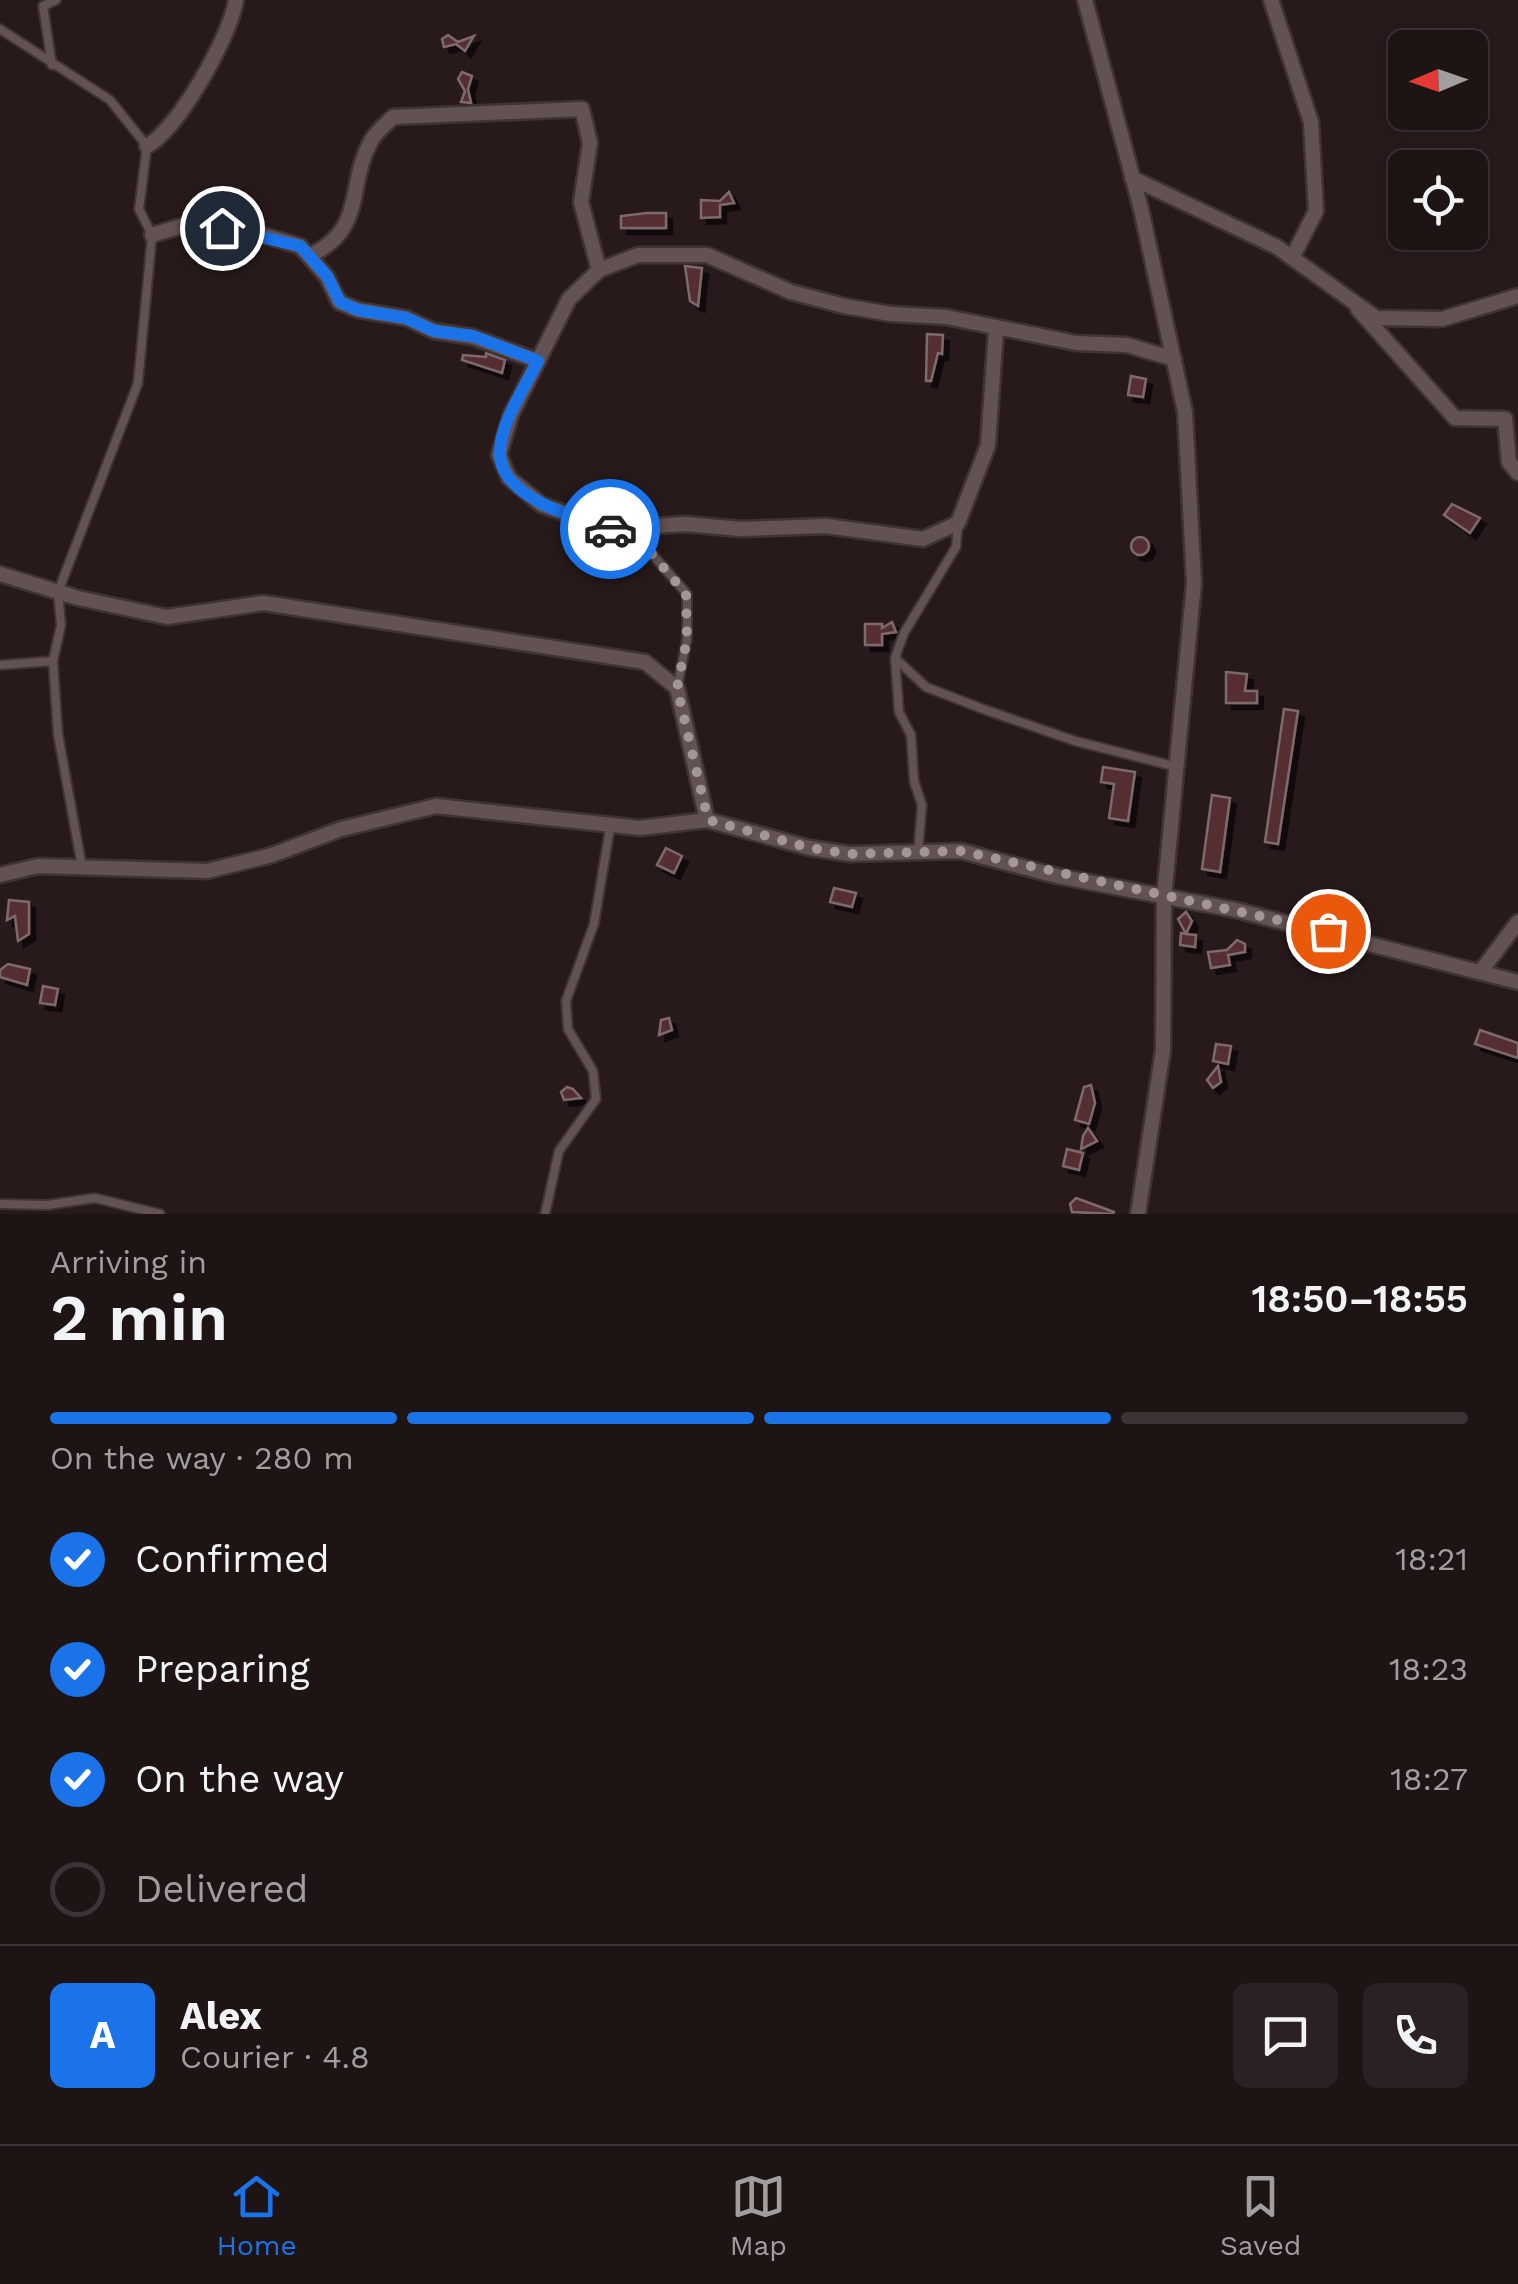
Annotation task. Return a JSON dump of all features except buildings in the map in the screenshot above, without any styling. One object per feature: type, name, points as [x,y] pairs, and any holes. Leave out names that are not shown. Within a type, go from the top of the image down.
[{"type":"street","points":[[147,146],[163,138],[206,72],[236,0]]},
{"type":"street","points":[[1084,0],[1132,178],[1185,412],[1194,584],[1164,898],[1163,1050],[1138,1214]]},
{"type":"street","points":[[1271,0],[1311,122],[1316,211],[1292,258]]},
{"type":"street","points":[[309,256],[332,246],[351,216],[371,140],[393,116],[582,110],[590,142],[581,202],[599,270]]},
{"type":"street","points":[[1132,178],[1292,258],[1376,318],[1442,319],[1518,296]]},
{"type":"street","points":[[152,236],[188,224],[256,234],[300,246],[327,276],[340,302],[348,306],[406,318],[434,331],[473,336],[538,361]]},
{"type":"street","points":[[996,329],[988,445],[958,523],[924,539],[826,526],[742,529],[685,524],[611,529],[542,505],[510,478],[500,455],[511,415],[569,299],[599,270],[638,255],[707,255],[791,292],[875,312],[946,317],[1076,343],[1126,346],[1174,360]]},
{"type":"street","points":[[1353,302],[1369,325],[1406,360],[1455,418],[1505,419],[1509,462],[1518,473]]},
{"type":"street","points":[[0,574],[167,618],[264,603],[645,662],[677,688],[708,820]]},
{"type":"street","points":[[0,875],[38,866],[207,871],[272,855],[342,829],[436,806],[640,828],[708,820],[810,848],[850,854],[961,851],[1164,898],[1236,910],[1518,982]]},
{"type":"street","points":[[1481,970],[1518,922]]},
{"type":"lane","points":[[52,65],[43,6],[56,0]]},
{"type":"lane","points":[[0,29],[110,100],[147,146],[139,209],[152,236],[138,382],[58,592],[61,626],[54,661],[58,734],[82,867]]},
{"type":"lane","points":[[918,852],[922,805],[914,781],[910,735],[900,712],[895,658],[904,634],[956,547],[958,523]]},
{"type":"lane","points":[[630,528],[686,594],[687,639],[677,688]]},
{"type":"lane","points":[[895,658],[926,688],[1075,741],[1177,767]]},
{"type":"lane","points":[[0,665],[54,661]]},
{"type":"lane","points":[[546,1214],[559,1151],[596,1100],[593,1070],[568,1029],[566,1000],[594,924],[611,822]]},
{"type":"lane","points":[[0,1204],[47,1205],[95,1198],[160,1214]]},
{"type":"way so far","points":[[610,529],[630,528],[686,594],[687,639],[677,688],[708,820],[810,848],[850,854],[961,851],[1057,876],[1328,931]]},
{"type":"route","points":[[222,228],[300,246],[327,276],[340,302],[358,310],[406,318],[434,331],[473,336],[538,361],[511,415],[500,455],[510,478],[542,505],[610,529]]}]
